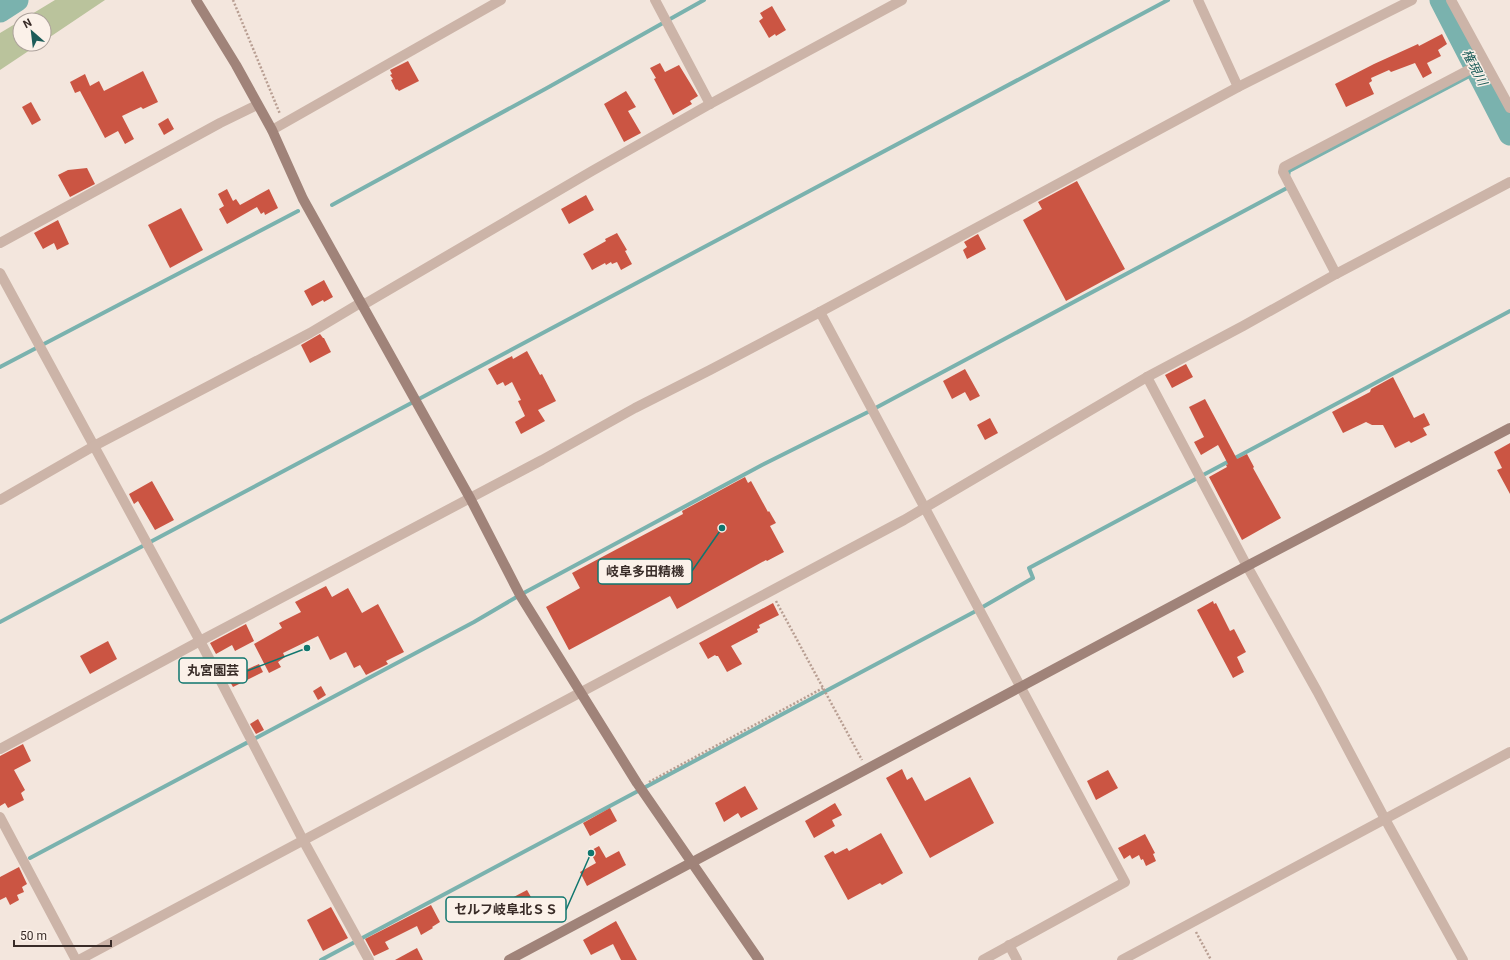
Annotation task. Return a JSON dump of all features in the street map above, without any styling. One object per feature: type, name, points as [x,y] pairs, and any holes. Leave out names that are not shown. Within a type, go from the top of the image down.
[{"type":"street","points":[[196,0],[236,65],[257,106],[272,130],[303,198],[470,498],[520,595],[639,787],[759,960]]},
{"type":"street","points":[[272,130],[501,0]]},
{"type":"street","points":[[655,0],[710,104]]},
{"type":"street","points":[[0,500],[94,446],[310,333],[710,104],[902,0]]},
{"type":"street","points":[[1198,0],[1238,87]]},
{"type":"street","points":[[0,749],[470,498],[635,408],[820,312],[1238,87],[1412,0]]},
{"type":"street","points":[[1451,0],[1484,62],[1508,101]]},
{"type":"street","points":[[1336,274],[1283,172],[1284,167],[1484,62]]},
{"type":"street","points":[[0,243],[213,127],[257,106]]},
{"type":"street","points":[[0,817],[77,960],[771,592],[925,508],[1148,378],[1336,274],[1510,182]]},
{"type":"street","points":[[0,273],[200,641],[303,840],[369,960]]},
{"type":"street","points":[[820,312],[1125,882],[983,960]]},
{"type":"street","points":[[1148,378],[1247,566],[1317,691],[1385,819],[1463,960]]},
{"type":"street","points":[[510,960],[692,864],[1021,686],[1510,428]]},
{"type":"street","points":[[1122,960],[1190,922],[1510,752]]},
{"type":"street","points":[[1009,945],[1017,960]]},
{"type":"path","points":[[233,0],[280,115],[282,125]]},
{"type":"path","points":[[771,592],[867,769]]},
{"type":"path","points":[[639,787],[823,688]]},
{"type":"path","points":[[1190,922],[1211,960]]},
{"type":"green space","points":[[55,0],[105,0],[52,36],[52,12],[35,12]]},
{"type":"green space","points":[[12,26],[12,52],[27,52],[0,70],[0,33]]},
{"type":"building","points":[[772,6],[786,30],[769,38],[759,21],[763,18],[760,13]]},
{"type":"building","points":[[1442,34],[1447,44],[1438,50],[1441,56],[1427,63],[1432,73],[1423,78],[1415,63],[1391,72],[1389,70],[1371,78],[1372,81],[1369,83],[1374,94],[1346,107],[1335,84],[1374,64],[1418,44],[1419,46]]},
{"type":"building","points":[[408,61],[419,81],[399,91],[397,89],[396,90],[391,80],[393,79],[390,75],[392,74],[390,70]]},
{"type":"building","points":[[660,63],[665,72],[679,65],[698,96],[690,101],[692,104],[673,115],[654,79],[656,78],[650,68]]},
{"type":"building","points":[[143,71],[158,102],[143,109],[141,107],[122,116],[134,139],[125,144],[118,131],[105,138],[80,91],[75,93],[70,82],[85,74],[90,86],[99,81],[104,91]]},
{"type":"building","points":[[626,91],[636,107],[628,111],[641,133],[624,142],[604,104]]},
{"type":"building","points":[[31,102],[41,120],[32,125],[22,107]]},
{"type":"building","points":[[168,118],[174,129],[164,135],[158,124]]},
{"type":"building","points":[[87,168],[95,184],[70,197],[58,175],[68,170]]},
{"type":"building","points":[[1077,181],[1125,269],[1066,301],[1023,220],[1042,209],[1038,202]]},
{"type":"building","points":[[227,189],[233,201],[236,199],[240,205],[269,189],[278,208],[265,215],[264,212],[261,214],[257,207],[227,224],[219,209],[224,206],[218,194]]},
{"type":"building","points":[[586,195],[594,210],[569,224],[561,209]]},
{"type":"building","points":[[181,208],[203,250],[170,268],[148,225]]},
{"type":"building","points":[[58,220],[69,244],[57,250],[54,243],[43,249],[34,233]]},
{"type":"building","points":[[617,233],[627,250],[625,251],[632,264],[621,270],[617,262],[612,264],[611,262],[606,265],[605,263],[592,270],[583,254],[606,241],[605,239]]},
{"type":"building","points":[[978,234],[986,249],[967,259],[963,250],[967,247],[964,242]]},
{"type":"building","points":[[324,280],[333,297],[312,306],[304,291]]},
{"type":"building","points":[[320,334],[324,338],[331,352],[310,363],[301,345]]},
{"type":"building","points":[[527,351],[540,375],[542,374],[556,401],[538,410],[545,421],[521,434],[515,422],[525,416],[518,401],[521,400],[512,382],[505,386],[503,382],[497,385],[488,369],[512,356],[513,359]]},
{"type":"building","points":[[1186,364],[1193,377],[1172,388],[1165,375]]},
{"type":"building","points":[[965,369],[980,396],[970,401],[965,392],[952,399],[943,381]]},
{"type":"building","points":[[1393,377],[1414,418],[1424,413],[1430,425],[1423,428],[1427,435],[1411,443],[1409,441],[1395,448],[1383,425],[1372,425],[1366,422],[1343,433],[1332,412],[1370,392],[1371,389]]},
{"type":"building","points":[[1205,399],[1237,459],[1247,454],[1254,467],[1253,468],[1281,518],[1242,540],[1209,477],[1227,467],[1226,465],[1228,464],[1218,445],[1201,455],[1194,442],[1204,437],[1189,407]]},
{"type":"building","points":[[990,418],[998,433],[985,440],[977,425]]},
{"type":"building","points":[[1510,443],[1510,494],[1497,470],[1502,468],[1494,452]]},
{"type":"building","points":[[745,477],[748,483],[751,481],[768,512],[769,511],[776,523],[770,526],[784,552],[767,561],[766,560],[677,609],[670,596],[569,650],[546,607],[580,588],[572,573],[683,514],[682,511]]},
{"type":"building","points":[[152,481],[174,520],[155,530],[138,501],[134,504],[129,494]]},
{"type":"building","points":[[326,586],[332,597],[348,588],[362,613],[378,604],[404,652],[386,661],[388,664],[366,675],[360,665],[354,668],[346,652],[330,660],[318,636],[283,653],[285,657],[278,662],[281,667],[269,673],[254,644],[282,628],[279,623],[301,612],[295,602]]},
{"type":"building","points":[[1213,601],[1214,604],[1216,603],[1230,631],[1234,629],[1246,652],[1237,657],[1244,672],[1233,678],[1197,610]]},
{"type":"building","points":[[773,603],[779,615],[759,625],[760,628],[757,629],[758,632],[731,646],[742,664],[727,672],[718,656],[715,655],[708,659],[699,643]]},
{"type":"building","points":[[246,624],[254,641],[235,651],[232,645],[216,654],[210,643]]},
{"type":"building","points":[[108,641],[117,659],[90,674],[80,656]]},
{"type":"building","points":[[259,664],[263,672],[233,687],[228,678]]},
{"type":"building","points":[[321,686],[326,695],[318,700],[313,691]]},
{"type":"building","points":[[258,719],[264,730],[256,734],[250,724]]},
{"type":"building","points":[[23,744],[31,761],[14,770],[25,790],[21,793],[24,800],[8,808],[5,803],[0,806],[0,756]]},
{"type":"building","points":[[902,769],[907,780],[912,777],[925,801],[970,777],[994,823],[930,858],[886,778]]},
{"type":"building","points":[[1108,770],[1118,788],[1096,800],[1087,781]]},
{"type":"building","points":[[745,786],[758,809],[741,818],[738,813],[724,822],[715,803]]},
{"type":"building","points":[[835,803],[842,815],[832,820],[835,826],[814,838],[805,821]]},
{"type":"building","points":[[610,808],[617,821],[590,836],[583,823]]},
{"type":"building","points":[[881,833],[903,873],[882,885],[880,883],[848,900],[824,856],[833,851],[835,854],[847,848],[849,851]]},
{"type":"building","points":[[1145,834],[1155,853],[1153,854],[1156,861],[1146,866],[1143,859],[1141,860],[1139,855],[1132,859],[1130,855],[1124,859],[1118,848]]},
{"type":"building","points":[[599,846],[606,858],[619,851],[626,865],[587,886],[580,872],[596,863],[590,851]]},
{"type":"building","points":[[19,867],[27,884],[22,887],[24,892],[17,895],[19,900],[10,905],[6,897],[0,900],[0,877]]},
{"type":"building","points":[[527,890],[536,906],[516,916],[508,900]]},
{"type":"building","points":[[431,905],[440,922],[421,935],[417,926],[385,942],[389,949],[374,956],[365,939]]},
{"type":"building","points":[[331,907],[348,938],[323,951],[307,920]]},
{"type":"building","points":[[616,921],[637,960],[621,960],[613,944],[591,955],[583,940]]},
{"type":"building","points":[[417,948],[423,960],[395,960]]},
{"type":"waterway","points":[[0,11],[17,0]]},
{"type":"waterway","points":[[332,205],[547,88],[704,0]]},
{"type":"waterway","points":[[0,622],[1168,0]]},
{"type":"waterway","name":"権現川","points":[[1441,0],[1510,134]]},
{"type":"waterway","points":[[1288,176],[1289,171],[1477,72]]},
{"type":"waterway","points":[[30,858],[474,622],[520,595],[762,465],[868,412],[1287,188],[1287,185]]},
{"type":"waterway","points":[[0,367],[298,211]]},
{"type":"waterway","points":[[321,960],[974,612],[1033,578],[1029,568],[1510,311]]},
{"type":"place","name":"岐阜多田精機","points":[[722,528]]},
{"type":"place","name":"丸宮園芸","points":[[307,648]]},
{"type":"place","name":"セルフ岐阜北ＳＳ","points":[[591,853]]}]
